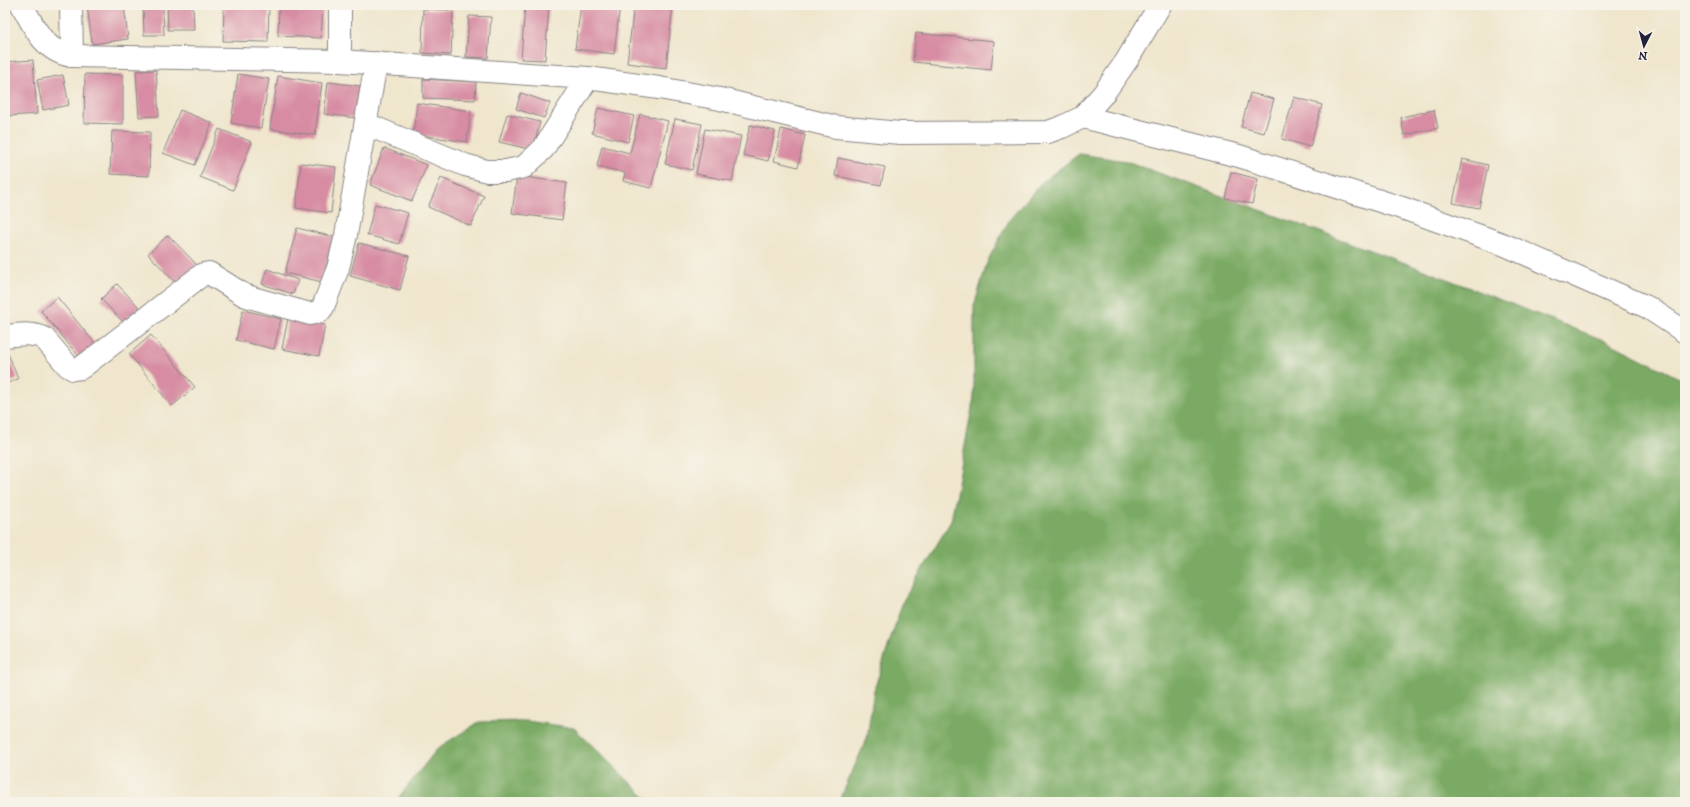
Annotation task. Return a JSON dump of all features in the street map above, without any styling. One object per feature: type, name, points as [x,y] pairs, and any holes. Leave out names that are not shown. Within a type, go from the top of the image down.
[{"type":"street","points":[[22,5],[41,40],[51,49],[63,55],[340,61],[588,78],[659,88],[720,99],[836,128],[900,133],[1048,132],[1062,128],[1083,117],[1104,93],[1127,60],[1160,5]]},
{"type":"street","points":[[71,5],[72,56]]},
{"type":"street","points":[[340,5],[340,61]]},
{"type":"street","points":[[5,336],[32,334],[44,338],[68,366],[73,369],[81,368],[203,274],[209,273],[244,295],[310,314],[320,311],[323,307],[342,254],[376,63]]},
{"type":"street","points":[[366,124],[465,165],[487,171],[506,171],[518,169],[524,167],[542,149],[588,78]]},
{"type":"street","points":[[1083,117],[1239,156],[1405,209],[1505,245],[1647,307],[1685,332]]},
{"type":"green space","points":[[1079,154],[1126,161],[1416,267],[1606,341],[1685,381],[1685,802],[839,802],[867,738],[874,690],[903,601],[951,521],[974,397],[974,306],[988,260],[1010,219],[1042,182]]},
{"type":"green space","points":[[527,721],[574,728],[645,797],[654,802],[395,802],[438,748],[479,722]]},
{"type":"building","points":[[87,5],[124,5],[128,39],[92,44]]},
{"type":"building","points":[[167,5],[193,5],[194,30],[168,30]]},
{"type":"building","points":[[224,5],[269,5],[268,42],[223,41]]},
{"type":"building","points":[[279,5],[323,5],[321,38],[278,36]]},
{"type":"building","points":[[525,5],[549,5],[545,60],[521,59]]},
{"type":"building","points":[[581,5],[620,5],[614,54],[575,49]]},
{"type":"building","points":[[634,5],[673,5],[666,68],[627,63]]},
{"type":"building","points":[[143,6],[163,6],[164,35],[144,35]]},
{"type":"building","points":[[423,9],[453,10],[451,55],[422,53]]},
{"type":"building","points":[[469,16],[491,17],[488,58],[466,57]]},
{"type":"building","points":[[916,33],[994,41],[991,70],[913,62]]},
{"type":"building","points":[[33,60],[37,114],[9,116],[5,62]]},
{"type":"building","points":[[156,70],[159,116],[139,117],[136,71]]},
{"type":"building","points":[[85,74],[123,75],[123,124],[84,123]]},
{"type":"building","points":[[238,74],[269,79],[261,128],[231,123]]},
{"type":"building","points":[[63,75],[69,105],[43,110],[37,80]]},
{"type":"building","points":[[278,76],[322,83],[315,135],[270,129]]},
{"type":"building","points":[[423,79],[476,82],[475,100],[423,98]]},
{"type":"building","points":[[328,82],[360,86],[356,118],[324,114]]},
{"type":"building","points":[[521,93],[550,103],[544,118],[516,109]]},
{"type":"building","points":[[1250,93],[1274,99],[1264,133],[1241,127]]},
{"type":"building","points":[[1294,97],[1322,105],[1310,147],[1282,139]]},
{"type":"building","points":[[417,103],[471,111],[467,142],[413,134]]},
{"type":"building","points":[[598,108],[634,116],[628,142],[592,133]]},
{"type":"building","points":[[180,110],[212,123],[195,165],[163,153]]},
{"type":"building","points":[[1434,110],[1438,128],[1404,135],[1401,117]]},
{"type":"building","points":[[507,114],[540,122],[533,150],[499,142]]},
{"type":"building","points":[[640,114],[668,121],[651,188],[623,181],[625,173],[597,166],[602,146],[630,153]]},
{"type":"building","points":[[675,119],[702,124],[692,170],[665,164]]},
{"type":"building","points":[[750,125],[775,131],[768,161],[743,155]]},
{"type":"building","points":[[219,129],[252,142],[233,190],[200,177]]},
{"type":"building","points":[[705,129],[741,136],[732,181],[696,174]]},
{"type":"building","points":[[781,129],[805,135],[798,167],[774,161]]},
{"type":"building","points":[[112,131],[150,132],[149,176],[110,174]]},
{"type":"building","points":[[384,148],[427,165],[412,201],[370,185]]},
{"type":"building","points":[[838,158],[885,167],[881,185],[835,176]]},
{"type":"building","points":[[1462,159],[1488,165],[1479,208],[1453,203]]},
{"type":"building","points":[[301,163],[336,167],[331,213],[296,208]]},
{"type":"building","points":[[1231,172],[1258,179],[1252,204],[1225,198]]},
{"type":"building","points":[[517,176],[567,183],[562,220],[512,213]]},
{"type":"building","points":[[441,178],[484,196],[471,226],[428,207]]},
{"type":"building","points":[[375,204],[408,213],[399,244],[367,235]]},
{"type":"building","points":[[297,228],[334,237],[322,282],[285,273]]},
{"type":"building","points":[[168,235],[197,265],[177,284],[148,254]]},
{"type":"building","points":[[359,243],[409,256],[400,290],[350,276]]},
{"type":"building","points":[[267,269],[298,280],[293,294],[262,284]]},
{"type":"building","points":[[117,284],[139,307],[123,322],[101,299]]},
{"type":"building","points":[[57,297],[98,347],[82,360],[41,311]]},
{"type":"building","points":[[243,310],[281,319],[274,349],[236,340]]},
{"type":"building","points":[[288,318],[325,325],[319,356],[282,349]]},
{"type":"building","points":[[151,335],[195,387],[172,406],[129,354]]},
{"type":"building","points":[[5,351],[7,351],[18,379],[5,384]]}]
